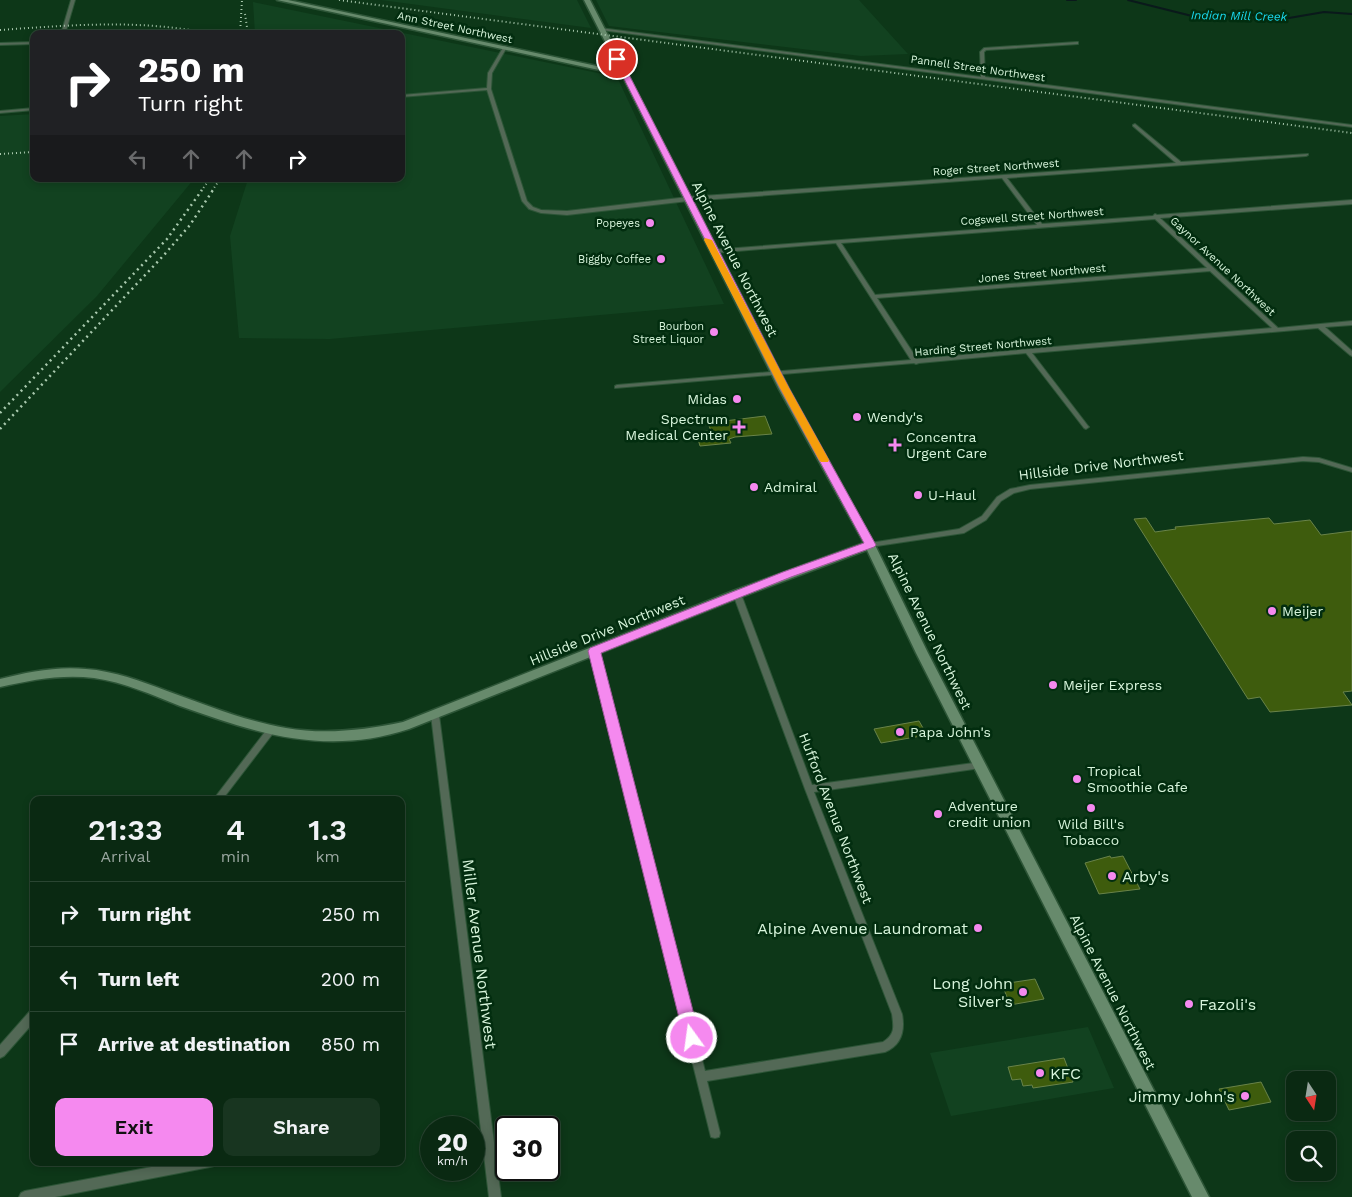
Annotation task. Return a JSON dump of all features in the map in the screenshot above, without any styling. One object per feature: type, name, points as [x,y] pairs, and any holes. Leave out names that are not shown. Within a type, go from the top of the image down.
[{"type":"main road","name":"Ann Street Northwest","points":[[280,0],[626,74]]},
{"type":"main road","name":"Alpine Avenue Northwest","points":[[587,0],[776,373],[870,545],[922,652],[1201,1197]]},
{"type":"main road","points":[[581,64],[609,62],[616,56]]},
{"type":"main road","name":"Hillside Drive Northwest","points":[[0,683],[46,674],[88,673],[118,678],[237,721],[271,730],[319,737],[356,736],[405,726],[737,594],[870,545]]},
{"type":"street","points":[[64,30],[73,0]]},
{"type":"street","name":"Pannell Street Northwest","points":[[601,29],[1352,126]]},
{"type":"street","points":[[0,44],[30,43]]},
{"type":"street","points":[[983,78],[982,52],[988,48],[1077,43]]},
{"type":"street","points":[[405,96],[489,89],[490,73],[505,47]]},
{"type":"street","name":"Roger Street Northwest","points":[[489,89],[525,201],[531,208],[541,212],[560,214],[688,200],[1306,155]]},
{"type":"street","points":[[0,112],[30,110]]},
{"type":"street","points":[[1135,125],[1180,164]]},
{"type":"street","points":[[1004,177],[1040,225]]},
{"type":"street","name":"Cogswell Street Northwest","points":[[713,251],[1352,202]]},
{"type":"street","name":"Gaynor Avenue Northwest","points":[[1155,216],[1277,330]]},
{"type":"street","points":[[837,241],[916,362]]},
{"type":"street","name":"Jones Street Northwest","points":[[874,297],[1212,269]]},
{"type":"street","name":"Harding Street Northwest","points":[[617,387],[1352,323]]},
{"type":"street","points":[[1320,326],[1352,354]]},
{"type":"street","points":[[1028,352],[1086,427]]},
{"type":"street","name":"Hillside Drive Northwest","points":[[870,545],[961,531],[984,518],[999,499],[1012,492],[1030,487],[1303,459],[1319,460],[1352,470]]},
{"type":"street","name":"Hufford Avenue Northwest","points":[[702,1077],[886,1047],[898,1037],[899,1027],[897,1014],[809,789],[737,594]]},
{"type":"street","points":[[594,651],[715,1133]]},
{"type":"street","name":"Miller Avenue Northwest","points":[[435,714],[495,1197]]},
{"type":"street","points":[[220,796],[271,730]]},
{"type":"street","points":[[809,789],[981,765]]},
{"type":"street","points":[[0,1053],[30,1019]]},
{"type":"street","points":[[25,1197],[189,1166]]},
{"type":"shaded area","points":[[381,0],[577,0],[591,28]]},
{"type":"shaded area","points":[[596,0],[859,0],[908,54],[861,56],[609,26]]},
{"type":"shaded area","points":[[253,2],[389,30],[255,30]]},
{"type":"shaded area","points":[[405,33],[617,77],[724,304],[330,339],[239,338],[230,236],[247,182],[405,182]]},
{"type":"shaded area","points":[[30,114],[30,182],[192,182],[97,296],[0,392],[0,116]]},
{"type":"shaded area","points":[[1088,1027],[1114,1088],[951,1116],[930,1053]]},
{"type":"building","name":"Spectrum Medical Center","points":[[765,416],[772,434],[735,437],[729,439],[731,443],[700,446],[696,432],[711,431],[708,423]]},
{"type":"building","name":"Meijer","points":[[1146,518],[1155,532],[1176,529],[1175,527],[1269,518],[1274,524],[1310,520],[1321,535],[1352,531],[1352,691],[1343,692],[1352,705],[1270,712],[1260,697],[1248,699],[1134,519]]},
{"type":"building","name":"Papa John's","points":[[919,721],[927,735],[881,743],[874,729]]},
{"type":"building","name":"Arby's","points":[[1110,856],[1111,858],[1123,856],[1140,889],[1099,894],[1085,863]]},
{"type":"building","name":"Long John Silver's","points":[[1035,979],[1044,999],[1010,1005],[1002,984]]},
{"type":"building","name":"KFC","points":[[1064,1058],[1073,1082],[1033,1088],[1032,1085],[1023,1086],[1021,1079],[1012,1080],[1008,1067]]},
{"type":"building","name":"Jimmy John's","points":[[1261,1082],[1271,1102],[1229,1110],[1219,1089]]},
{"type":"waterway","name":"Indian Mill Creek","points":[[1067,0],[1076,0]]},
{"type":"waterway","name":"Indian Mill Creek","points":[[1128,0],[1196,17],[1238,14],[1289,18],[1324,12],[1352,14]]},
{"type":"railway","points":[[240,30],[242,0]]},
{"type":"railway","points":[[339,0],[1352,133]]},
{"type":"railway","points":[[245,14],[247,30]]},
{"type":"railway","points":[[0,30],[106,24],[159,26],[191,30]]},
{"type":"railway","points":[[0,154],[30,152]]},
{"type":"railway","points":[[201,191],[208,182]]},
{"type":"railway","points":[[212,191],[218,182]]},
{"type":"railway","points":[[0,413],[167,239],[202,190]]},
{"type":"railway","points":[[0,429],[164,255],[190,225],[213,190]]},
{"type":"slow traffic","points":[[708,240],[784,388],[801,415],[824,460]]},
{"type":"place","name":"Popeyes","points":[[650,223]]},
{"type":"place","name":"Biggby Coffee","points":[[661,259]]},
{"type":"place","name":"Bourbon Street Liquor","points":[[714,332]]},
{"type":"place","name":"Midas","points":[[737,399]]},
{"type":"place","name":"Wendy's","points":[[857,417]]},
{"type":"place","name":"Spectrum Medical Center","points":[[739,427]]},
{"type":"place","name":"Concentra Urgent Care","points":[[895,445]]},
{"type":"place","name":"Admiral","points":[[754,487]]},
{"type":"place","name":"U-Haul","points":[[918,495]]},
{"type":"place","name":"Meijer","points":[[1272,611]]},
{"type":"place","name":"Meijer Express","points":[[1053,685]]},
{"type":"place","name":"Papa John's","points":[[900,732]]},
{"type":"place","name":"Tropical Smoothie Cafe","points":[[1077,779]]},
{"type":"place","name":"Wild Bill's Tobacco","points":[[1091,808]]},
{"type":"place","name":"Adventure credit union","points":[[938,814]]},
{"type":"place","name":"Arby's","points":[[1112,876]]},
{"type":"place","name":"Alpine Avenue Laundromat","points":[[978,928]]},
{"type":"place","name":"Long John Silver's","points":[[1023,992]]},
{"type":"place","name":"Fazoli's","points":[[1189,1004]]},
{"type":"place","name":"KFC","points":[[1040,1073]]},
{"type":"place","name":"Jimmy John's","points":[[1245,1096]]},
{"type":"route","points":[[617,59],[634,89],[713,251],[784,388],[801,415],[870,545],[787,575],[594,651],[692,1038]]}]
